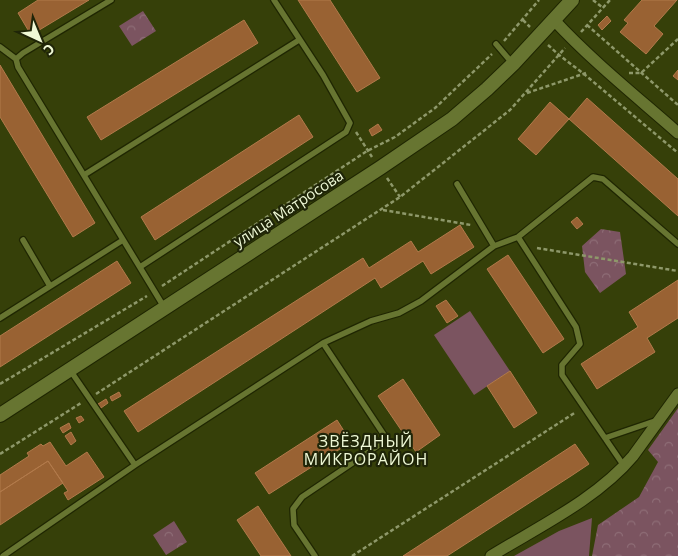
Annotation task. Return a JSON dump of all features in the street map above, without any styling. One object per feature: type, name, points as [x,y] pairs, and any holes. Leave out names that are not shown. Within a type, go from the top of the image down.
[{"type":"main road","name":"улица Матросова","points":[[0,415],[452,119],[513,64],[572,0]]},
{"type":"street","points":[[554,20],[608,73],[678,133]]},
{"type":"street","points":[[491,556],[597,490],[624,466],[678,394]]},
{"type":"lane","points":[[16,59],[111,0]]},
{"type":"lane","points":[[140,267],[346,132],[350,123],[323,75],[274,0]]},
{"type":"lane","points":[[84,175],[299,40]]},
{"type":"lane","points":[[498,46],[513,64]]},
{"type":"lane","points":[[0,47],[16,59],[18,67],[164,307]]},
{"type":"lane","points":[[3,556],[135,465],[323,343],[371,322],[399,313],[421,301],[494,246],[518,236],[592,177],[603,179],[678,244]]},
{"type":"lane","points":[[457,184],[494,246]]},
{"type":"lane","points":[[518,236],[579,334],[580,344],[562,365],[562,375],[624,466]]},
{"type":"lane","points":[[23,240],[50,286]]},
{"type":"lane","points":[[0,318],[123,240]]},
{"type":"lane","points":[[315,556],[294,525],[293,509],[302,497],[380,445],[384,435],[323,343]]},
{"type":"lane","points":[[70,370],[135,465]]},
{"type":"lane","points":[[605,438],[659,420]]},
{"type":"path","points":[[0,384],[154,291],[368,151],[395,137],[435,108],[498,46],[539,0]]},
{"type":"path","points":[[593,0],[603,8]]},
{"type":"path","points":[[0,454],[381,210],[426,177],[510,110],[610,0]]},
{"type":"path","points":[[587,25],[678,105]]},
{"type":"path","points":[[525,93],[584,74],[641,73],[678,39]]},
{"type":"path","points":[[559,56],[584,74],[678,153]]},
{"type":"path","points":[[350,123],[368,151]]},
{"type":"path","points":[[381,210],[484,227]]},
{"type":"path","points":[[525,246],[678,271]]},
{"type":"path","points":[[352,556],[584,407]]},
{"type":"green space","points":[[143,11],[156,31],[132,46],[119,26]]},
{"type":"green space","points":[[601,229],[620,232],[626,274],[600,293],[585,272],[582,246]]},
{"type":"green space","points":[[470,311],[510,371],[474,395],[434,335]]},
{"type":"green space","points":[[678,408],[678,556],[592,556],[598,525],[639,497],[658,462],[648,450]]},
{"type":"green space","points":[[592,518],[589,556],[514,556],[559,531]]},
{"type":"green space","points":[[174,521],[187,542],[166,555],[153,535]]},
{"type":"building","points":[[38,0],[89,0],[31,35],[18,13]]},
{"type":"building","points":[[298,0],[330,0],[380,78],[357,92]]},
{"type":"building","points":[[642,0],[677,0],[654,26],[663,34],[646,54],[620,32],[628,23],[624,20]]},
{"type":"building","points":[[607,16],[611,21],[602,30],[598,25]]},
{"type":"building","points":[[244,20],[258,43],[101,140],[87,117]]},
{"type":"building","points":[[0,65],[95,223],[73,237],[0,117]]},
{"type":"building","points":[[678,70],[678,80],[673,76]]},
{"type":"building","points":[[587,98],[678,179],[678,216],[569,119]]},
{"type":"building","points":[[550,102],[569,119],[536,155],[518,139]]},
{"type":"building","points":[[299,115],[313,137],[155,240],[141,217]]},
{"type":"building","points":[[378,124],[382,130],[372,136],[369,130]]},
{"type":"building","points":[[577,217],[583,224],[577,229],[571,222]]},
{"type":"building","points":[[460,225],[474,247],[431,274],[423,261],[381,288],[375,278],[138,432],[124,411],[363,258],[369,268],[411,241],[418,252]]},
{"type":"building","points":[[508,255],[564,339],[543,353],[487,269]]},
{"type":"building","points":[[117,261],[131,283],[0,367],[0,336]]},
{"type":"building","points":[[678,280],[678,318],[647,338],[655,352],[597,389],[581,364],[638,327],[629,312]]},
{"type":"building","points":[[446,300],[458,316],[447,323],[436,306]]},
{"type":"building","points":[[510,371],[537,413],[514,428],[487,386]]},
{"type":"building","points":[[403,379],[440,435],[416,452],[378,396]]},
{"type":"building","points":[[119,392],[121,396],[112,401],[110,397]]},
{"type":"building","points":[[106,399],[108,403],[101,408],[98,404]]},
{"type":"building","points":[[81,416],[84,420],[79,423],[76,418]]},
{"type":"building","points":[[337,420],[351,442],[269,494],[255,473]]},
{"type":"building","points":[[69,423],[71,428],[63,433],[60,428]]},
{"type":"building","points":[[71,432],[76,441],[71,445],[65,436]]},
{"type":"building","points":[[50,442],[66,466],[87,452],[104,477],[68,500],[64,493],[68,491],[48,461],[0,492],[0,475],[29,456],[27,453],[41,444],[43,446]]},
{"type":"building","points":[[575,444],[589,464],[571,476],[447,556],[403,556]]},
{"type":"building","points":[[48,461],[63,483],[0,525],[0,492]]},
{"type":"building","points":[[258,506],[291,556],[261,556],[237,520]]},
{"type":"district","name":"ЗВЁЗДНЫЙ МИКРОРАЙОН","points":[[366,450]]}]
